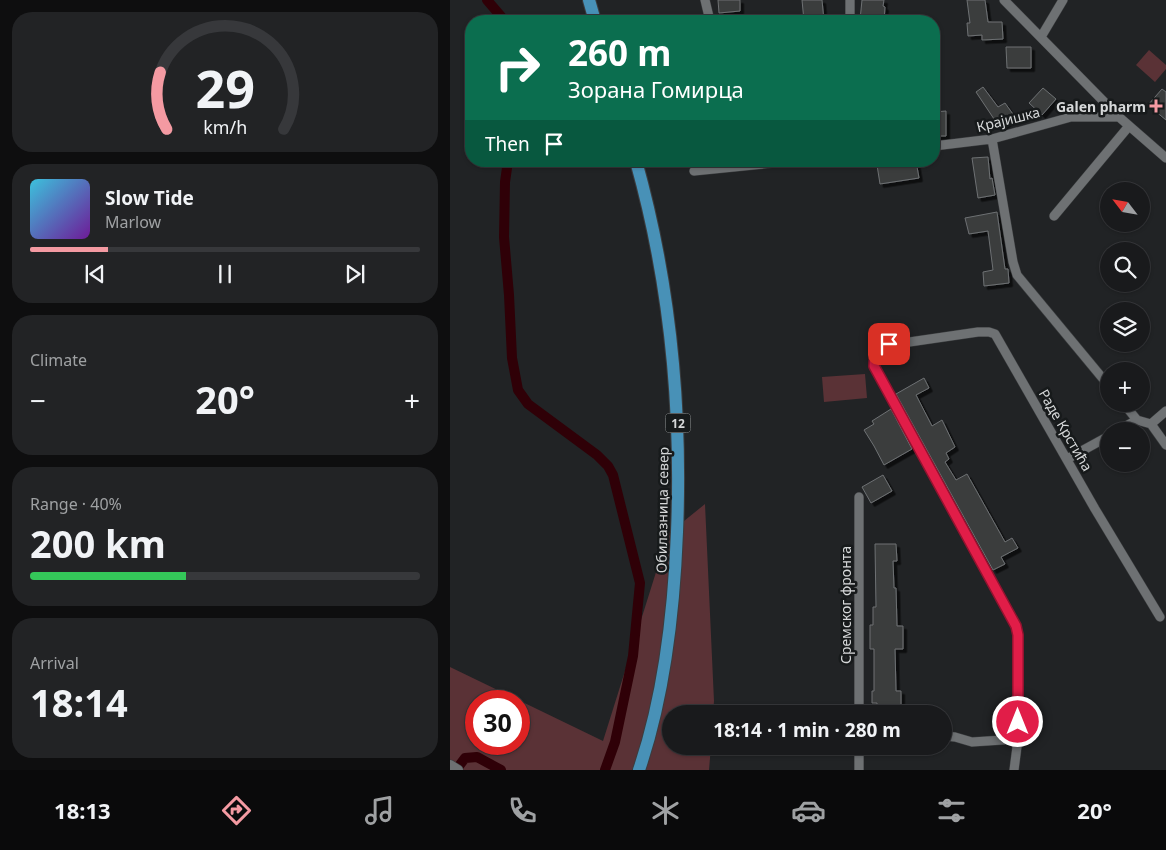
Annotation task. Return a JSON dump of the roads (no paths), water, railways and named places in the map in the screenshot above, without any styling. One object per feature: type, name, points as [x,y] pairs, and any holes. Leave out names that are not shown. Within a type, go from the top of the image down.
[{"type":"main road","points":[[589,0],[593,15]]},
{"type":"main road","name":"Обилазница север","points":[[638,167],[649,208],[665,290],[677,407],[679,475],[675,578],[668,644],[660,688],[639,770]]},
{"type":"street","points":[[705,0],[709,15]]},
{"type":"street","points":[[850,0],[850,15]]},
{"type":"street","points":[[1004,0],[1119,117],[1166,158]]},
{"type":"street","points":[[1041,37],[1063,0]]},
{"type":"street","name":"Крајишка","points":[[940,145],[992,139],[1070,117],[1119,117]]},
{"type":"street","points":[[1054,216],[1129,126]]},
{"type":"street","points":[[992,139],[1012,262],[1017,275],[1100,375]]},
{"type":"street","points":[[694,170],[727,167]]},
{"type":"street","name":"Раде Крстића","points":[[1018,739],[1018,635],[1016,626],[874,366],[874,357],[882,346],[978,332],[995,334],[1095,509],[1160,616]]},
{"type":"street","points":[[1151,424],[1166,411]]},
{"type":"street","points":[[1130,412],[1137,420],[1151,424],[1166,446]]},
{"type":"street","points":[[1133,422],[1137,420]]},
{"type":"street","points":[[1067,459],[1100,441]]},
{"type":"street","name":"Сремског фронта","points":[[859,497],[859,705]]},
{"type":"street","points":[[952,737],[972,742],[1018,739],[1014,770]]},
{"type":"street","points":[[859,755],[859,770]]},
{"type":"waterway","points":[[487,0],[500,15]]},
{"type":"waterway","points":[[507,167],[504,237],[512,358],[518,390],[528,404],[597,455],[608,466],[613,475],[640,583],[633,656],[615,742],[605,770]]},
{"type":"waterway","points":[[456,770],[465,758],[477,757],[501,770]]},
{"type":"place","name":"Galen pharm","points":[[1156,106]]}]
